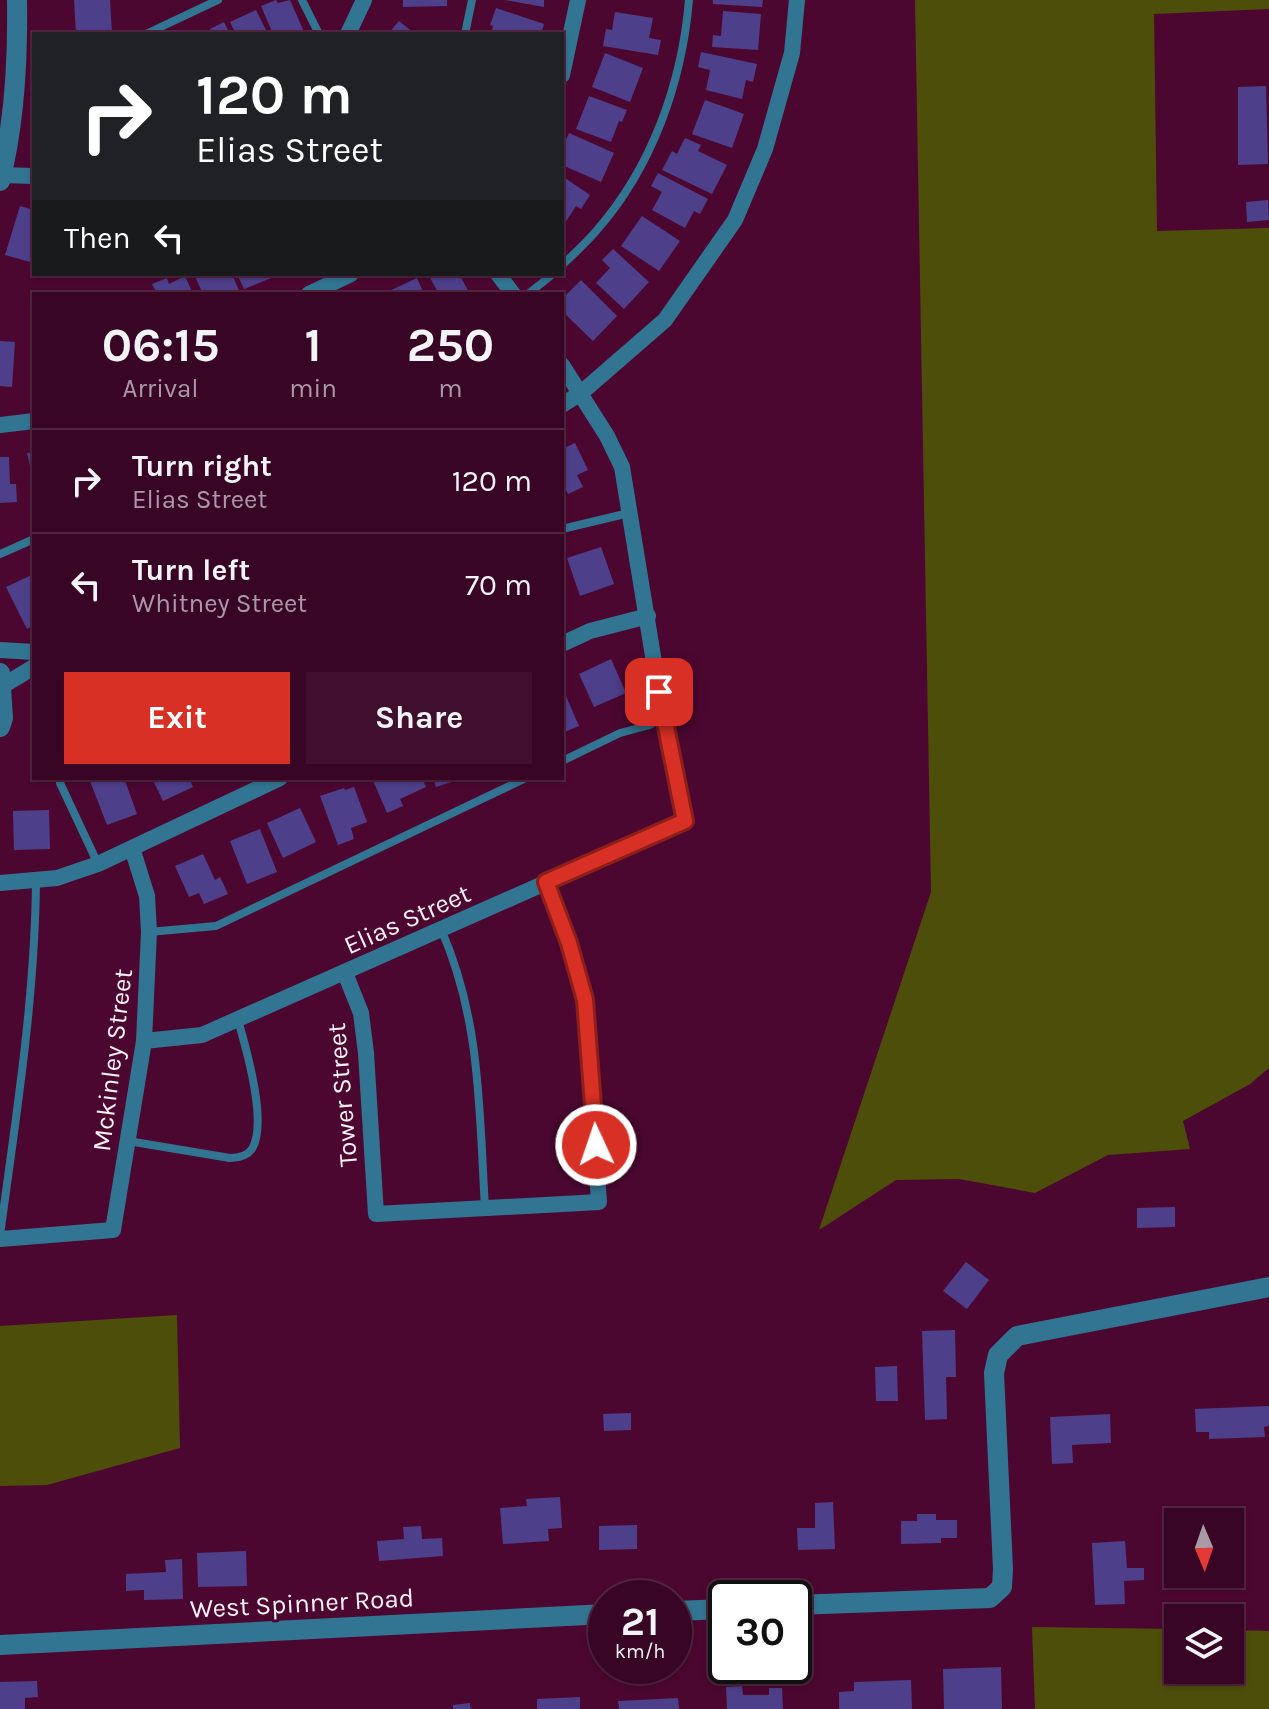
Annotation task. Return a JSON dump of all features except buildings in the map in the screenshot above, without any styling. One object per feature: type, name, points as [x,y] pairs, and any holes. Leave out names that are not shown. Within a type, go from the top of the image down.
[{"type":"street","points":[[17,0],[18,47],[0,177],[32,176]]},
{"type":"street","points":[[349,32],[364,0]]},
{"type":"street","points":[[564,66],[578,0]]},
{"type":"street","points":[[564,404],[581,393],[665,320],[735,220],[765,149],[792,53],[797,0]]},
{"type":"street","points":[[313,292],[347,276]]},
{"type":"street","points":[[564,368],[607,436],[622,467],[663,717]]},
{"type":"street","points":[[0,425],[32,421]]},
{"type":"street","points":[[564,643],[590,631],[648,616]]},
{"type":"street","points":[[0,650],[32,652]]},
{"type":"street","points":[[0,727],[3,718],[1,680],[32,668]]},
{"type":"street","name":"Elias Street","points":[[144,1041],[202,1035],[685,821],[663,717]]},
{"type":"street","points":[[0,883],[57,878],[98,864],[276,780]]},
{"type":"street","name":"Mckinley Street","points":[[0,1237],[113,1230],[144,1041],[149,932],[147,896],[132,848]]},
{"type":"street","points":[[485,1208],[599,1202],[585,1000],[569,943],[546,882]]},
{"type":"street","name":"Tower Street","points":[[345,973],[361,1013],[376,1214],[485,1208]]},
{"type":"street","points":[[812,1604],[990,1598],[1002,1587],[994,1373],[998,1355],[1017,1336],[1269,1287]]},
{"type":"street","name":"West Spinner Road","points":[[0,1645],[588,1615]]},
{"type":"lane","points":[[150,32],[218,0]]},
{"type":"lane","points":[[302,0],[318,32]]},
{"type":"lane","points":[[465,32],[472,0]]},
{"type":"lane","points":[[564,263],[598,230],[633,178],[661,124],[680,64],[689,0]]},
{"type":"lane","points":[[530,292],[550,276]]},
{"type":"lane","points":[[564,529],[630,513]]},
{"type":"lane","points":[[0,554],[32,540]]},
{"type":"lane","points":[[564,760],[620,733],[650,725],[663,717]]},
{"type":"lane","points":[[61,780],[98,864]]},
{"type":"lane","points":[[149,932],[216,926],[522,780]]},
{"type":"lane","points":[[0,1237],[35,951],[36,880]]},
{"type":"lane","points":[[441,929],[457,966],[476,1051],[485,1208]]},
{"type":"lane","points":[[128,1141],[230,1158],[246,1155],[251,1150],[255,1141],[255,1092],[238,1020]]},
{"type":"shaded area","points":[[915,0],[1269,0],[1269,9],[1154,14],[1157,231],[1269,228],[1269,1068],[1250,1084],[1183,1121],[1190,1149],[1108,1155],[1035,1193],[959,1179],[896,1180],[819,1230],[931,892]]},
{"type":"shaded area","points":[[177,1315],[180,1448],[47,1485],[0,1486],[0,1326]]},
{"type":"shaded area","points":[[1032,1627],[1164,1629],[1164,1684],[1244,1684],[1244,1630],[1269,1631],[1269,1709],[1035,1709]]},
{"type":"route","points":[[596,1145],[585,1000],[569,943],[546,882],[685,821],[659,692]]}]
